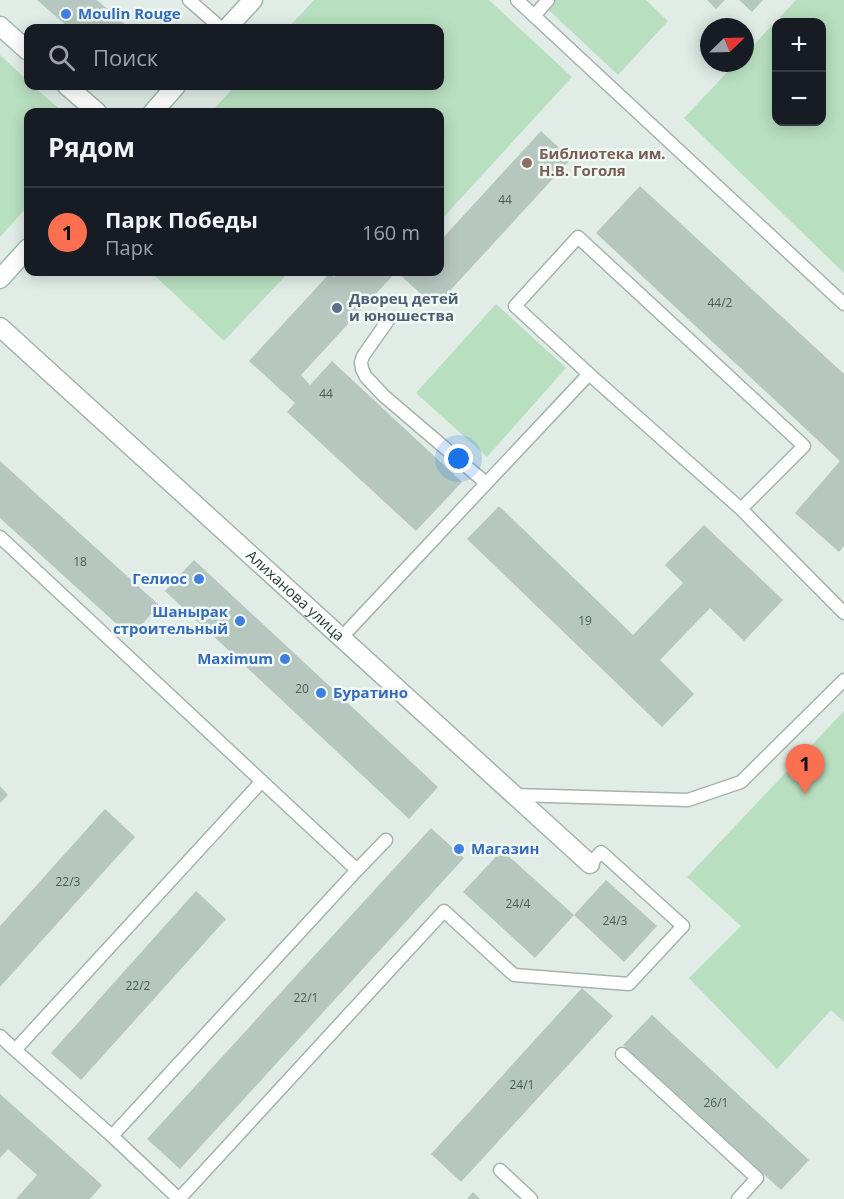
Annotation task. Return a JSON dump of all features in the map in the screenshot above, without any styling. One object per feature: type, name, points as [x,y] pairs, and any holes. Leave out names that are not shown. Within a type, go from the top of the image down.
[{"type":"street","points":[[231,24],[254,0]]},
{"type":"street","points":[[0,26],[24,47]]},
{"type":"street","points":[[72,90],[92,108]]},
{"type":"street","points":[[157,108],[172,90]]},
{"type":"street","points":[[0,279],[24,252]]},
{"type":"street","name":"Алиханова улица","points":[[0,327],[590,864]]},
{"type":"lane","points":[[189,0],[216,24]]},
{"type":"lane","points":[[517,0],[844,304]]},
{"type":"lane","points":[[534,16],[548,0]]},
{"type":"lane","points":[[741,509],[804,446],[578,237],[515,306],[741,509],[844,613]]},
{"type":"lane","points":[[389,319],[363,356],[361,363],[366,377],[384,396],[486,483]]},
{"type":"lane","points":[[341,638],[589,374]]},
{"type":"lane","points":[[0,537],[357,870]]},
{"type":"lane","points":[[514,795],[688,800],[741,782],[844,680]]},
{"type":"lane","points":[[15,1050],[261,781]]},
{"type":"lane","points":[[112,1136],[386,840]]},
{"type":"lane","points":[[0,1036],[179,1199],[444,911],[514,975],[629,984],[682,926],[601,852],[590,864]]},
{"type":"lane","points":[[622,1054],[757,1178],[738,1199]]},
{"type":"lane","points":[[500,1170],[531,1199]]},
{"type":"green space","points":[[314,0],[489,0],[572,77],[444,217],[444,108],[215,108],[231,90],[444,90],[444,24],[292,24]]},
{"type":"green space","points":[[538,0],[646,0],[668,21],[618,75]]},
{"type":"green space","points":[[796,0],[844,0],[844,273],[684,118],[727,72],[754,72],[754,44],[772,25],[772,126],[826,126],[826,18],[779,18]]},
{"type":"green space","points":[[0,55],[24,77],[24,90],[38,90],[58,108],[24,108],[24,210],[0,237]]},
{"type":"green space","points":[[155,276],[285,276],[224,341]]},
{"type":"green space","points":[[496,304],[566,368],[487,457],[416,393]]},
{"type":"green space","points":[[844,711],[844,1022],[831,1010],[777,1069],[689,978],[741,926],[687,877]]},
{"type":"building","points":[[37,0],[97,0],[124,24],[64,24]]},
{"type":"building","points":[[707,0],[725,0],[716,9]]},
{"type":"building","points":[[739,0],[763,0],[752,12]]},
{"type":"building","points":[[541,131],[571,159],[435,307],[401,276],[444,276],[444,237]]},
{"type":"building","points":[[640,186],[844,374],[844,546],[839,552],[795,513],[840,461],[596,233]]},
{"type":"building","points":[[327,276],[392,276],[301,375],[310,385],[332,361],[462,482],[416,531],[287,412],[295,403],[249,361]]},
{"type":"building","points":[[0,461],[159,605],[131,637],[0,518]]},
{"type":"building","points":[[499,506],[633,635],[683,583],[665,565],[704,525],[783,600],[744,641],[710,608],[660,660],[694,694],[662,727],[467,539]]},
{"type":"building","points":[[194,560],[438,787],[409,819],[165,591]]},
{"type":"building","points":[[0,786],[8,795],[0,803]]},
{"type":"building","points":[[105,809],[135,837],[0,987],[0,926]]},
{"type":"building","points":[[431,828],[464,858],[180,1169],[147,1139]]},
{"type":"building","points":[[502,850],[574,915],[535,958],[463,892]]},
{"type":"building","points":[[606,880],[657,926],[624,962],[574,915]]},
{"type":"building","points":[[196,891],[226,919],[81,1080],[51,1053]]},
{"type":"building","points":[[582,988],[613,1016],[461,1182],[431,1154]]},
{"type":"building","points":[[652,1015],[809,1160],[781,1190],[623,1045]]},
{"type":"building","points":[[0,1094],[102,1185],[90,1199],[16,1199],[37,1175],[8,1149],[0,1158]]},
{"type":"building","points":[[473,1192],[480,1199],[467,1199]]},
{"type":"place","name":"Moulin Rouge","points":[[66,14]]},
{"type":"place","name":"Библиотека им. Н.В. Гоголя","points":[[527,163]]},
{"type":"place","name":"Дворец детей и юношества","points":[[337,308]]},
{"type":"place","name":"Гелиос","points":[[199,579]]},
{"type":"place","name":"Шанырак строительный","points":[[240,621]]},
{"type":"place","name":"Maximum","points":[[285,659]]},
{"type":"place","name":"Буратино","points":[[321,693]]},
{"type":"place","name":"Парк Победы","points":[[805,794]]},
{"type":"place","name":"Магазин","points":[[459,849]]}]
